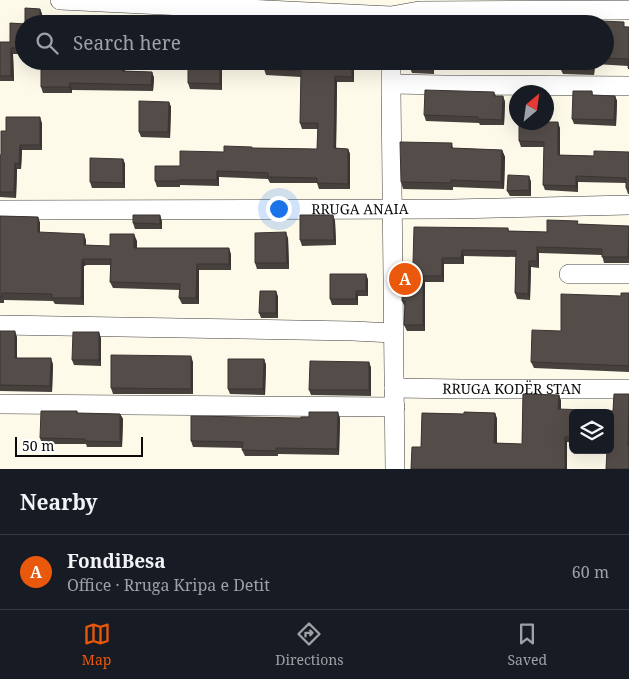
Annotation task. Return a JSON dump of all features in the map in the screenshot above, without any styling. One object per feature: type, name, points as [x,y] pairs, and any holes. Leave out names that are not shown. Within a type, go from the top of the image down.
[{"type":"street","points":[[60,0],[391,13],[419,11],[629,10]]},
{"type":"street","points":[[391,70],[395,469]]},
{"type":"street","points":[[392,84],[629,86]]},
{"type":"street","name":"RRUGA ANAIA","points":[[0,210],[452,210],[629,206]]},
{"type":"street","points":[[568,274],[629,274]]},
{"type":"street","points":[[0,325],[343,330],[393,333]]},
{"type":"street","name":"RRUGA KODËR STAN","points":[[394,388],[629,389]]},
{"type":"street","points":[[0,404],[394,407]]},
{"type":"building","points":[[25,8],[40,9],[40,15],[25,15]]},
{"type":"building","points":[[614,22],[624,22],[624,27],[629,27],[629,59],[614,58]]},
{"type":"building","points":[[10,23],[15,23],[15,48],[11,48],[11,76],[0,76],[0,42],[10,42]]},
{"type":"building","points":[[41,70],[152,72],[151,85],[70,83],[69,87],[41,87]]},
{"type":"building","points":[[188,70],[220,70],[220,84],[188,83]]},
{"type":"building","points":[[282,70],[352,70],[352,77],[335,76],[334,148],[348,149],[348,184],[317,183],[317,178],[268,177],[268,173],[217,171],[217,180],[155,181],[155,166],[180,166],[180,151],[224,152],[224,146],[317,149],[318,123],[300,123],[301,71]]},
{"type":"building","points":[[425,90],[494,92],[494,96],[503,96],[502,120],[424,115]]},
{"type":"building","points":[[573,91],[592,91],[592,95],[615,96],[614,120],[572,119]]},
{"type":"building","points":[[139,101],[169,102],[168,132],[139,132]]},
{"type":"building","points":[[6,117],[40,117],[40,145],[20,145],[19,164],[15,163],[14,192],[0,192],[1,131],[6,131]]},
{"type":"building","points":[[554,122],[558,122],[558,155],[594,156],[594,151],[629,152],[629,189],[626,188],[626,178],[576,176],[576,186],[543,185],[544,142],[519,141],[519,130],[554,130]]},
{"type":"building","points":[[400,142],[452,143],[451,148],[502,150],[501,182],[451,180],[451,183],[401,182]]},
{"type":"building","points":[[90,158],[123,159],[123,183],[90,182]]},
{"type":"building","points":[[508,175],[529,176],[529,190],[507,191]]},
{"type":"building","points":[[133,215],[160,215],[160,224],[133,223]]},
{"type":"building","points":[[300,215],[333,215],[334,240],[300,240]]},
{"type":"building","points":[[0,216],[38,217],[38,232],[84,234],[84,245],[110,246],[110,234],[134,234],[134,248],[229,248],[229,264],[197,264],[196,298],[179,298],[180,284],[110,282],[111,259],[82,260],[81,298],[52,298],[52,294],[2,293],[2,297],[0,297]]},
{"type":"building","points":[[547,220],[578,221],[577,224],[629,226],[628,257],[602,257],[602,249],[537,247],[537,261],[529,261],[528,294],[515,293],[516,251],[462,250],[461,258],[442,258],[442,276],[423,276],[423,325],[404,325],[405,301],[402,301],[402,264],[413,263],[414,227],[508,228],[508,231],[547,232]]},
{"type":"building","points":[[286,232],[287,263],[255,263],[255,233]]},
{"type":"building","points":[[330,274],[366,274],[366,291],[356,291],[356,299],[330,299]]},
{"type":"building","points":[[260,291],[276,291],[276,313],[259,313]]},
{"type":"building","points":[[621,293],[629,293],[629,366],[531,362],[532,330],[561,331],[561,294],[621,296]]},
{"type":"building","points":[[0,331],[15,331],[15,358],[51,358],[50,386],[0,385]]},
{"type":"building","points":[[73,332],[99,332],[99,360],[72,360]]},
{"type":"building","points":[[111,355],[191,356],[191,389],[111,388]]},
{"type":"building","points":[[228,359],[264,359],[263,389],[228,389]]},
{"type":"building","points":[[310,361],[369,362],[369,390],[309,390]]},
{"type":"building","points":[[523,394],[559,395],[558,409],[569,409],[569,437],[565,437],[565,469],[411,469],[412,447],[421,447],[422,413],[495,413],[494,443],[522,444]]},
{"type":"building","points":[[614,394],[629,394],[629,469],[606,469],[607,454],[614,454]]},
{"type":"building","points":[[41,411],[120,414],[120,442],[40,438]]},
{"type":"building","points":[[309,412],[338,412],[337,449],[276,448],[276,451],[242,450],[243,442],[191,441],[191,416],[300,418],[309,417]]},
{"type":"place","name":"FondiBesa","points":[[405,279]]}]
